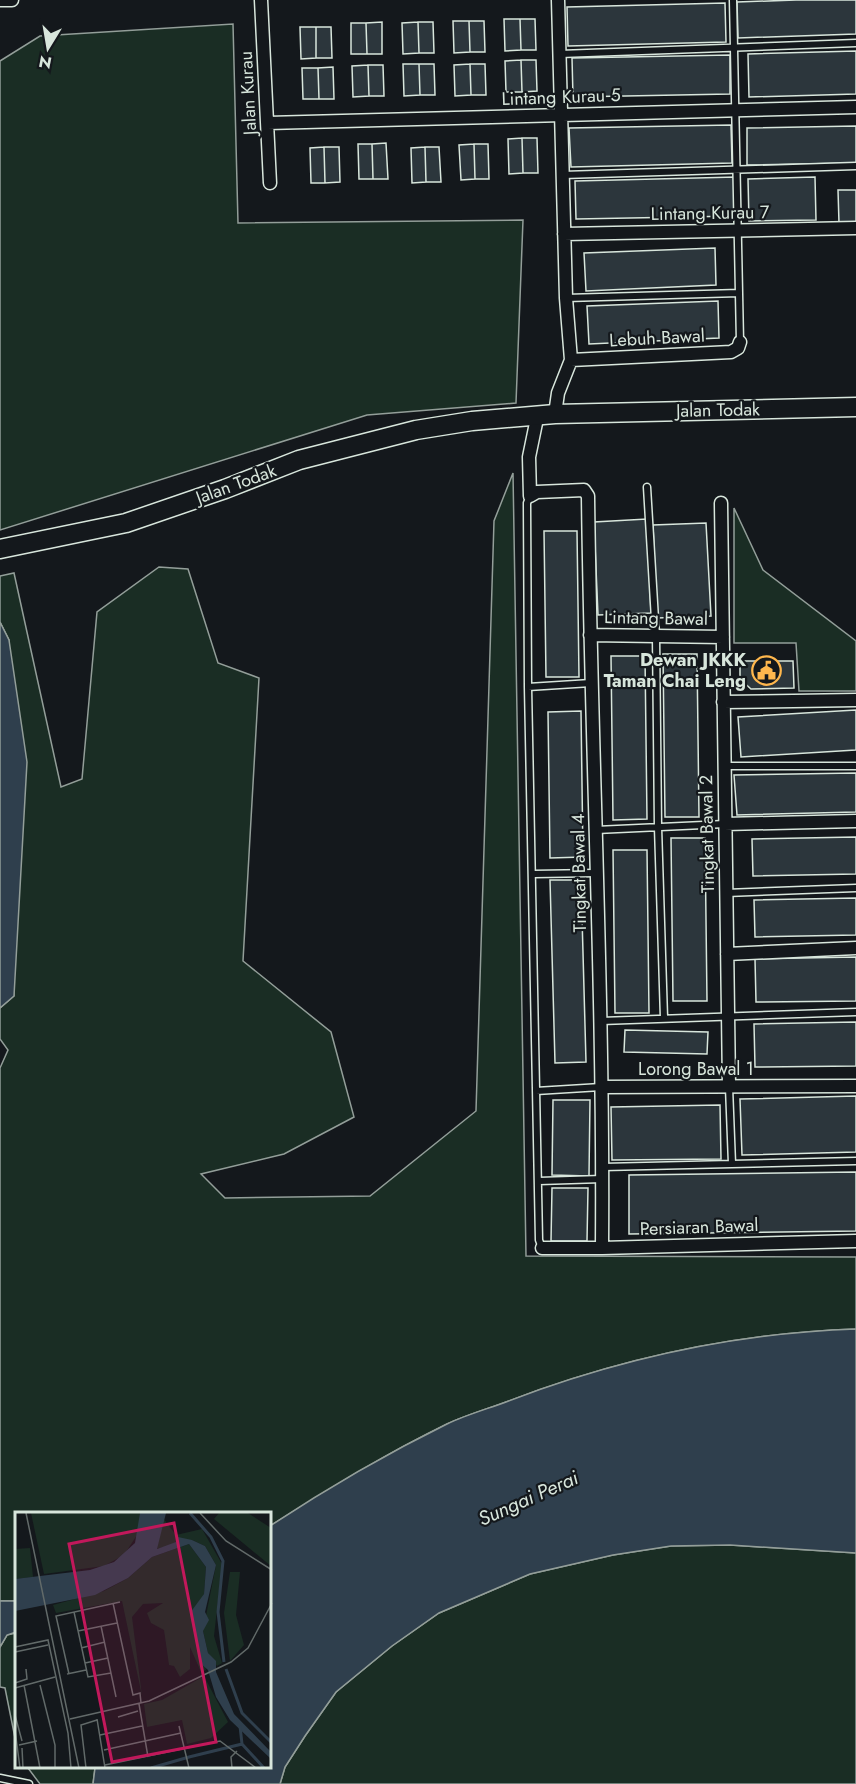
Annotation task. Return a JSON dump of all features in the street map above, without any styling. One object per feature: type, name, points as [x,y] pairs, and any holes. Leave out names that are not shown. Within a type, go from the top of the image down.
[{"type":"main road","name":"Jalan Todak","points":[[8,548],[126,523],[225,489],[298,460],[416,430],[472,421],[555,414],[856,407]]},
{"type":"main road","name":"Jalan Todak","points":[[472,421],[536,423],[856,417]]},
{"type":"street","points":[[0,0],[12,0]]},
{"type":"street","name":"Jalan Kurau","points":[[261,0],[270,183]]},
{"type":"street","points":[[555,414],[558,393],[571,360],[566,298],[558,0]]},
{"type":"street","name":"Lintang Kurau 5","points":[[268,123],[856,107]]},
{"type":"street","name":"Lintang Kurau 7","points":[[564,234],[856,228]]},
{"type":"street","name":"Lebuh Bawal","points":[[571,360],[731,352],[738,348],[740,342]]},
{"type":"street","points":[[530,496],[529,457],[536,423]]},
{"type":"street","name":"Tingkat Bawal 4","points":[[530,496],[537,492],[584,490],[588,496],[602,1087],[602,1248]]},
{"type":"street","name":"Tingkat Bawal 2","points":[[721,503],[729,1086]]},
{"type":"street","name":"Lintang Bawal","points":[[590,635],[723,637]]},
{"type":"street","points":[[723,702],[856,700]]},
{"type":"street","points":[[725,824],[856,821]]},
{"type":"street","points":[[727,954],[856,948]]},
{"type":"street","name":"Lorong Bawal 1","points":[[602,1087],[856,1086]]},
{"type":"street","name":"Persiaran Bawal","points":[[542,1248],[856,1241]]},
{"type":"lane","points":[[733,0],[740,342]]},
{"type":"lane","points":[[560,54],[856,43]]},
{"type":"lane","points":[[562,175],[856,166]]},
{"type":"lane","points":[[566,298],[740,293]]},
{"type":"lane","points":[[647,487],[656,636],[657,827],[664,1018]]},
{"type":"lane","points":[[530,496],[527,503],[528,687],[534,874],[539,1240],[542,1248]]},
{"type":"lane","points":[[528,687],[591,683]]},
{"type":"lane","points":[[724,766],[856,766]]},
{"type":"lane","points":[[596,830],[725,824]]},
{"type":"lane","points":[[534,874],[596,873]]},
{"type":"lane","points":[[726,893],[856,888]]},
{"type":"lane","points":[[600,1021],[856,1012]]},
{"type":"lane","name":"Tingkat Bawal 2","points":[[729,1086],[732,1164]]},
{"type":"lane","name":"Lorong Bawal 1","points":[[536,1091],[602,1087]]},
{"type":"lane","points":[[539,1180],[732,1164],[856,1161]]},
{"type":"lane","points":[[0,1778],[29,1784]]},
{"type":"green space","points":[[233,24],[238,223],[523,220],[516,403],[367,415],[0,530],[0,61],[40,36]]},
{"type":"green space","points":[[513,473],[526,1256],[856,1257],[856,1329],[767,1336],[678,1351],[591,1373],[548,1387],[447,1424],[357,1473],[272,1525],[272,1512],[15,1512],[15,1601],[0,1601],[0,1068],[8,1050],[0,1039],[0,1008],[14,996],[9,640],[0,622],[0,576],[14,573],[61,787],[82,779],[97,612],[159,567],[188,569],[218,663],[259,678],[243,961],[331,1032],[354,1117],[284,1154],[201,1174],[225,1198],[370,1196],[476,1111],[494,521]]},
{"type":"green space","points":[[734,508],[763,570],[856,641],[856,691],[799,691],[796,643],[734,643]]},
{"type":"green space","points":[[730,1545],[856,1553],[856,1784],[280,1784],[285,1767],[336,1692],[392,1646],[439,1613],[530,1574],[613,1555],[671,1546]]},
{"type":"green space","points":[[15,1633],[15,1738],[5,1688],[0,1687],[0,1647],[7,1635]]},
{"type":"green space","points":[[29,1769],[95,1769],[93,1784],[40,1784]]},
{"type":"water","points":[[0,622],[9,640],[27,762],[14,996],[0,1008]]},
{"type":"water","name":"Sungai Perai","points":[[856,1329],[856,1553],[730,1545],[671,1546],[613,1555],[530,1574],[439,1613],[392,1646],[336,1692],[285,1767],[280,1784],[93,1784],[95,1769],[272,1769],[272,1525],[335,1485],[401,1447],[454,1421],[591,1373],[678,1351],[767,1336]]},
{"type":"water","points":[[0,1601],[15,1601],[15,1632],[7,1635],[0,1647]]},
{"type":"building","points":[[856,0],[856,34],[738,38],[737,2]]},
{"type":"building","points":[[725,3],[726,42],[568,46],[567,7]]},
{"type":"building","points":[[504,19],[520,19],[521,50],[505,51]]},
{"type":"building","points":[[520,19],[535,19],[536,50],[521,50]]},
{"type":"building","points":[[453,21],[469,21],[470,52],[454,53]]},
{"type":"building","points":[[469,21],[484,21],[485,52],[470,52]]},
{"type":"building","points":[[382,22],[382,54],[367,54],[366,23]]},
{"type":"building","points":[[418,22],[433,22],[434,53],[419,53]]},
{"type":"building","points":[[418,22],[419,53],[403,54],[402,23]]},
{"type":"building","points":[[351,23],[366,23],[367,54],[351,54]]},
{"type":"building","points":[[300,27],[316,27],[316,58],[301,59]]},
{"type":"building","points":[[316,27],[331,27],[332,58],[316,58]]},
{"type":"building","points":[[856,51],[856,94],[749,97],[748,54]]},
{"type":"building","points":[[730,55],[730,94],[573,97],[572,58]]},
{"type":"building","points":[[521,60],[536,60],[537,91],[522,92]]},
{"type":"building","points":[[521,60],[522,92],[506,92],[505,61]]},
{"type":"building","points":[[403,64],[419,64],[420,95],[404,96]]},
{"type":"building","points":[[419,64],[434,64],[435,95],[420,95]]},
{"type":"building","points":[[470,64],[485,64],[486,95],[471,95]]},
{"type":"building","points":[[470,64],[471,95],[455,96],[454,65]]},
{"type":"building","points":[[368,65],[383,65],[384,96],[369,96]]},
{"type":"building","points":[[368,65],[369,96],[353,97],[352,66]]},
{"type":"building","points":[[333,67],[334,99],[319,99],[318,68]]},
{"type":"building","points":[[302,68],[318,68],[319,99],[303,99]]},
{"type":"building","points":[[731,125],[732,163],[571,167],[569,128]]},
{"type":"building","points":[[856,126],[856,163],[747,165],[747,128]]},
{"type":"building","points":[[522,138],[537,138],[538,173],[523,173]]},
{"type":"building","points":[[522,138],[523,173],[509,174],[508,139]]},
{"type":"building","points":[[386,143],[388,179],[373,179],[372,144]]},
{"type":"building","points":[[358,144],[372,144],[373,179],[359,179]]},
{"type":"building","points":[[474,144],[488,144],[489,179],[475,179]]},
{"type":"building","points":[[474,144],[475,179],[461,180],[459,145]]},
{"type":"building","points":[[324,147],[339,147],[340,182],[325,183]]},
{"type":"building","points":[[324,147],[325,183],[311,183],[310,148]]},
{"type":"building","points":[[425,147],[439,147],[441,182],[426,182]]},
{"type":"building","points":[[425,147],[426,182],[412,183],[411,148]]},
{"type":"building","points":[[736,177],[737,216],[576,219],[575,181]]},
{"type":"building","points":[[815,177],[816,220],[749,221],[748,179]]},
{"type":"building","points":[[838,190],[856,190],[856,223],[839,223]]},
{"type":"building","points":[[715,248],[716,285],[586,291],[584,253]]},
{"type":"building","points":[[718,301],[719,338],[589,344],[587,306]]},
{"type":"building","points":[[647,519],[651,613],[598,615],[594,522]]},
{"type":"building","points":[[706,523],[711,616],[657,618],[653,525]]},
{"type":"building","points":[[544,531],[577,531],[579,677],[546,677]]},
{"type":"building","points":[[663,654],[697,654],[699,817],[665,817]]},
{"type":"building","points":[[611,656],[645,656],[647,819],[613,820]]},
{"type":"building","name":"Dewan JKKK Taman Chai Leng","points":[[740,661],[793,661],[794,688],[751,689],[740,679]]},
{"type":"building","points":[[856,710],[856,750],[741,757],[738,717]]},
{"type":"building","points":[[581,711],[583,857],[550,858],[548,712]]},
{"type":"building","points":[[856,773],[856,812],[737,815],[734,775]]},
{"type":"building","points":[[856,837],[856,874],[753,876],[752,839]]},
{"type":"building","points":[[671,838],[705,838],[707,1001],[673,1001]]},
{"type":"building","points":[[613,850],[647,850],[649,1013],[615,1013]]},
{"type":"building","points":[[550,880],[581,880],[586,1062],[555,1063]]},
{"type":"building","points":[[856,898],[856,935],[755,937],[754,900]]},
{"type":"building","points":[[856,957],[856,1001],[756,1002],[755,959]]},
{"type":"building","points":[[856,1022],[856,1066],[755,1067],[754,1024]]},
{"type":"building","points":[[625,1030],[708,1032],[707,1054],[624,1052]]},
{"type":"building","points":[[856,1096],[856,1152],[742,1155],[740,1099]]},
{"type":"building","points":[[553,1100],[590,1100],[589,1176],[552,1175]]},
{"type":"building","points":[[720,1105],[721,1159],[612,1160],[611,1107]]},
{"type":"building","points":[[856,1172],[856,1231],[629,1234],[629,1175]]},
{"type":"building","points":[[552,1188],[588,1188],[587,1241],[551,1241]]},
{"type":"place","name":"Dewan JKKK Taman Chai Leng","points":[[767,670]]}]
